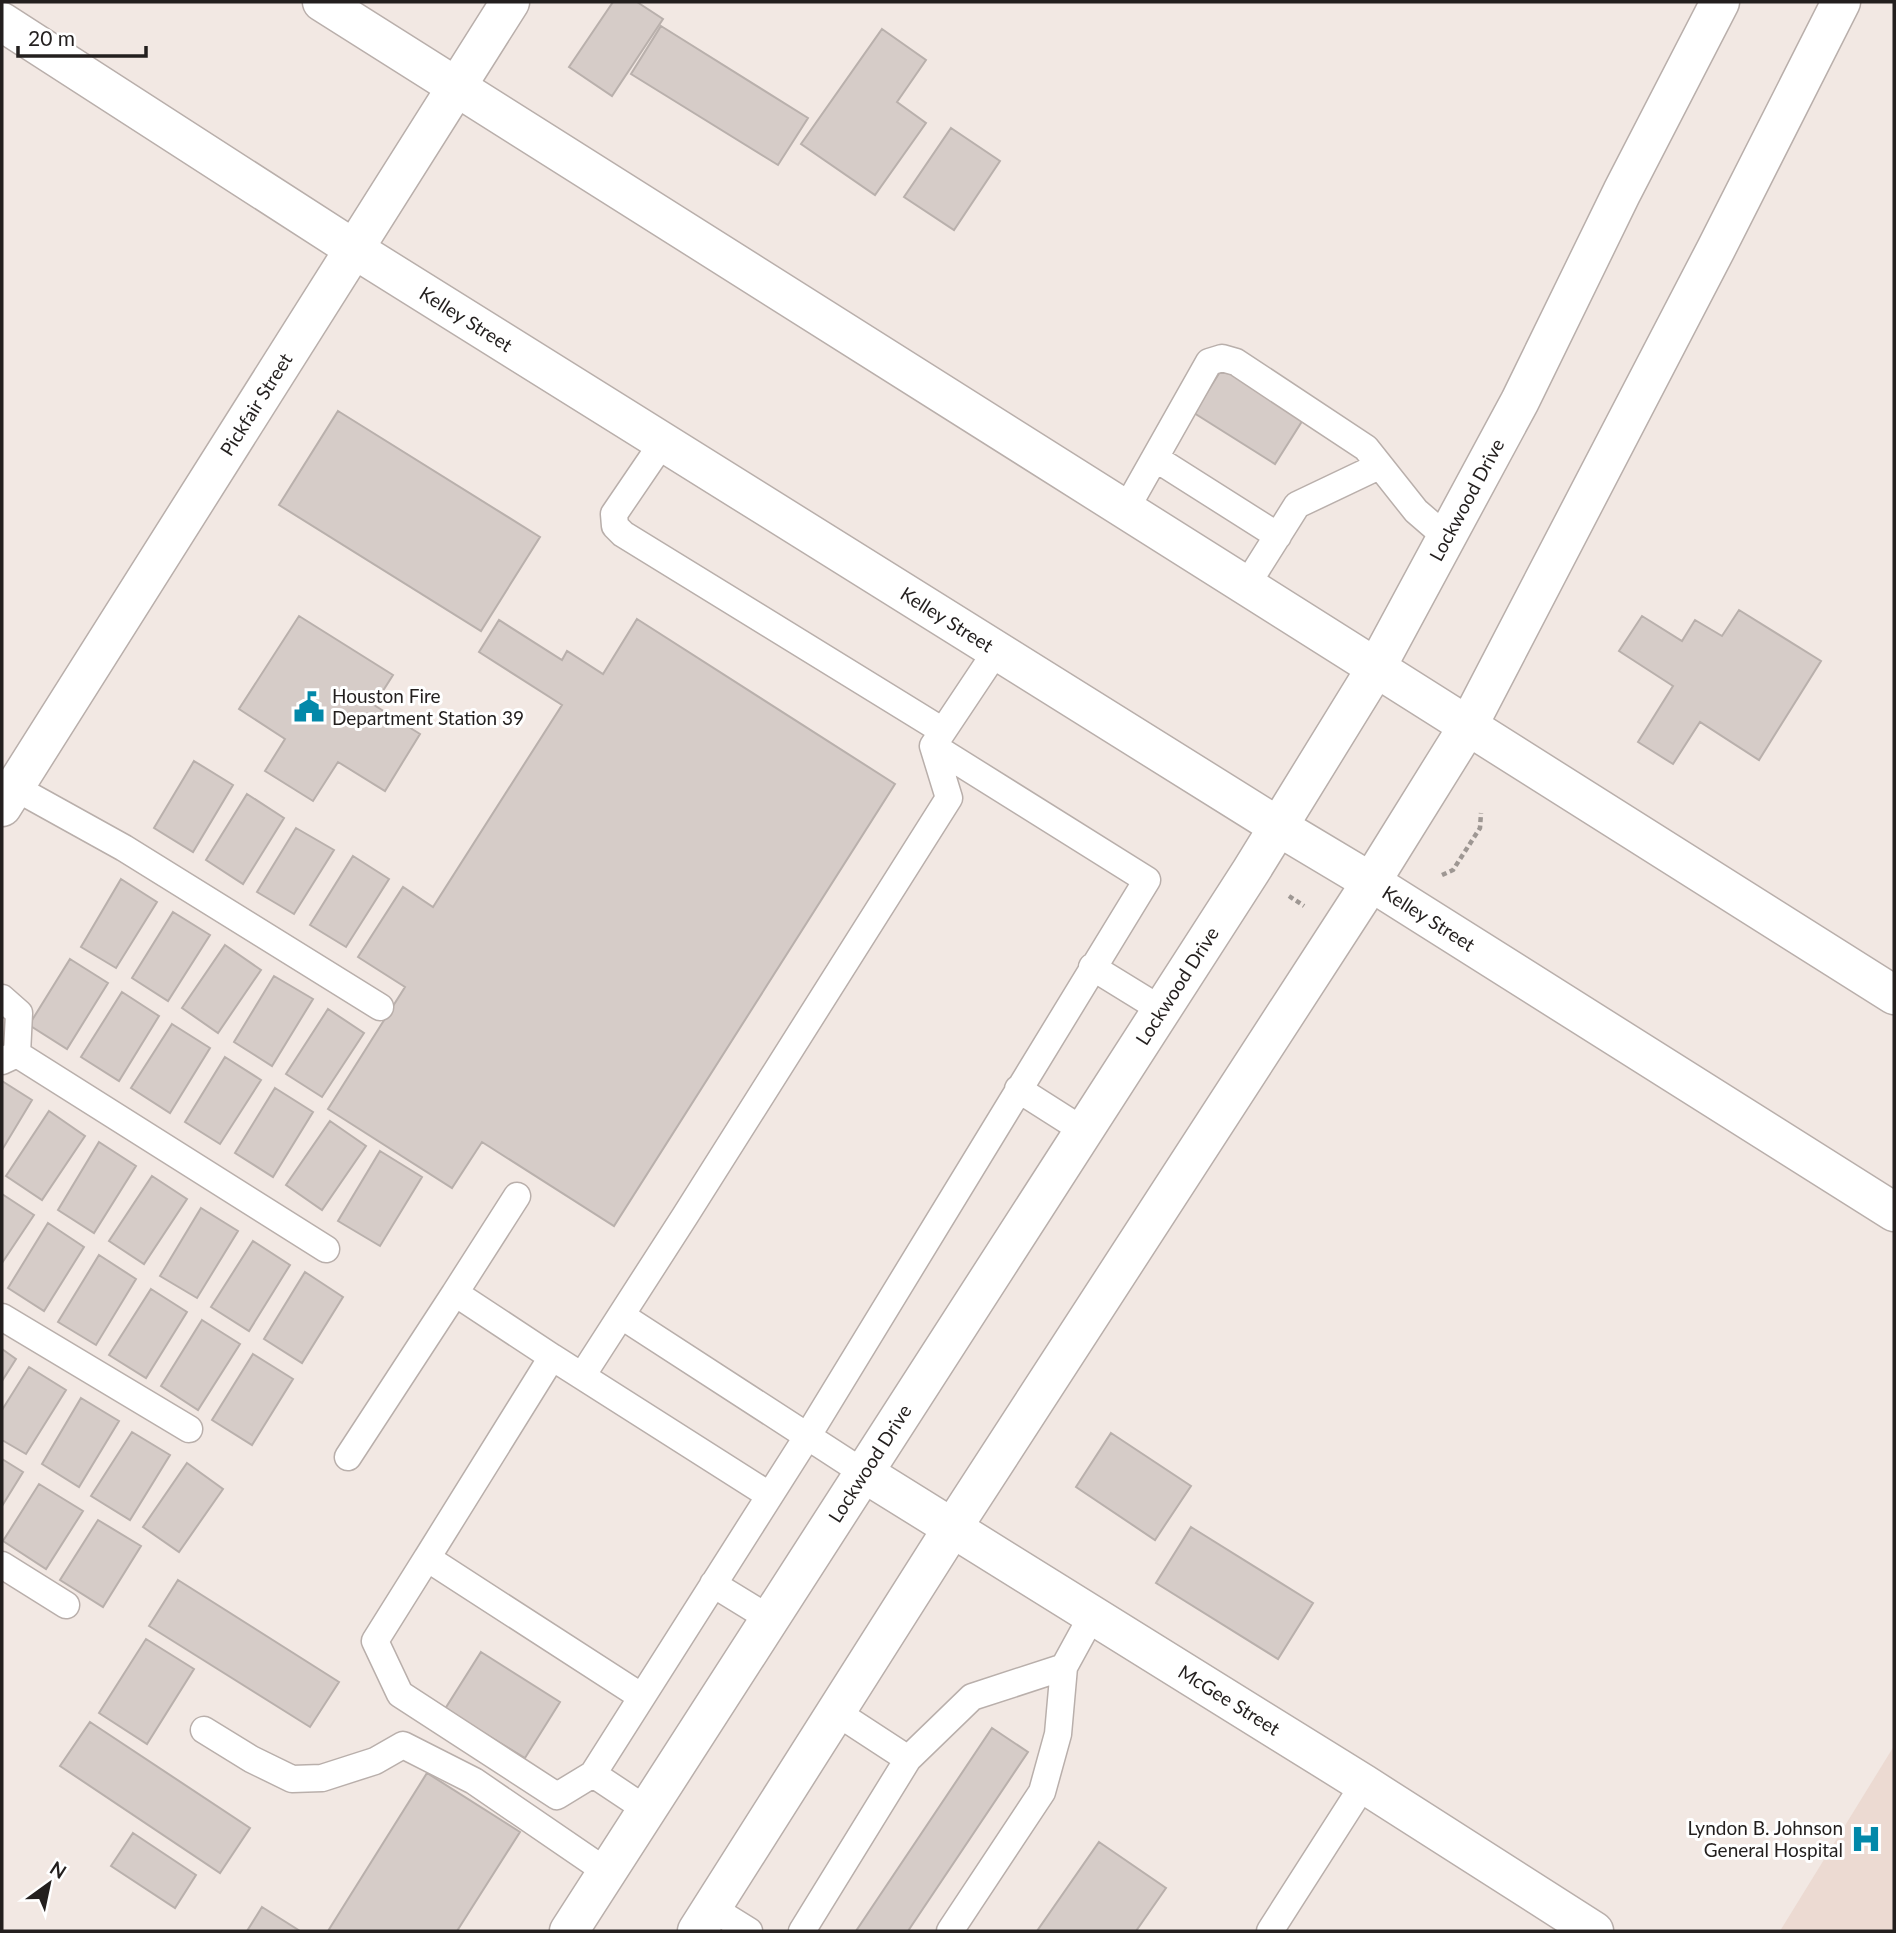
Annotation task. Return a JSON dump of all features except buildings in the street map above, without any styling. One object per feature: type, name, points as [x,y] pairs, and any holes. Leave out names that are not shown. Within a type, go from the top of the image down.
[{"type":"main road","points":[[322,2],[1894,995]]},
{"type":"main road","name":"Pickfair Street","points":[[8,797],[510,2]]},
{"type":"main road","name":"Lockwood Drive","points":[[569,1931],[1279,827],[1376,668],[1520,401],[1628,180],[1720,2]]},
{"type":"main road","points":[[704,1920],[953,1527],[1371,882],[1468,726],[1841,2]]},
{"type":"main road","name":"Kelley Street","points":[[2,22],[354,249],[1371,882],[1894,1212]]},
{"type":"main road","name":"McGee Street","points":[[864,1472],[1364,1784],[1579,1927]]},
{"type":"lane","points":[[1126,509],[1209,362],[1222,358],[1236,362],[1366,448],[1416,511],[1446,537]]},
{"type":"lane","points":[[552,1357],[375,1641],[400,1694],[557,1796],[593,1774],[807,1437],[1147,880],[938,738],[615,526],[614,514],[663,442]]},
{"type":"lane","points":[[1156,458],[1278,536]]},
{"type":"lane","points":[[1246,586],[1297,505],[1380,466]]},
{"type":"lane","points":[[582,1376],[949,798],[938,738],[997,650]]},
{"type":"lane","points":[[8,797],[124,848],[380,1007]]},
{"type":"lane","points":[[1093,967],[1162,1010]]},
{"type":"lane","points":[[2,998],[19,1013],[9,1057],[326,1249]]},
{"type":"lane","points":[[1018,1089],[1084,1131]]},
{"type":"lane","points":[[348,1457],[517,1196]]},
{"type":"lane","points":[[455,1293],[769,1495]]},
{"type":"lane","points":[[622,1316],[864,1472]]},
{"type":"lane","points":[[2,1317],[189,1429]]},
{"type":"lane","points":[[427,1558],[642,1696]]},
{"type":"lane","points":[[2,1565],[66,1605]]},
{"type":"lane","points":[[713,1584],[770,1619]]},
{"type":"lane","points":[[950,1931],[1042,1792],[1058,1734],[1064,1667],[1093,1614]]},
{"type":"lane","points":[[802,1931],[908,1759],[972,1697],[1064,1667]]},
{"type":"lane","points":[[836,1712],[908,1759]]},
{"type":"lane","points":[[204,1730],[251,1759],[292,1779],[322,1778],[375,1761],[403,1745],[474,1781],[607,1872]]},
{"type":"lane","points":[[593,1774],[647,1810]]},
{"type":"lane","points":[[1270,1931],[1364,1784]]},
{"type":"lane","points":[[704,1920],[749,1931]]},
{"type":"path","points":[[1442,875],[1453,870],[1480,828],[1481,813]]},
{"type":"path","points":[[1289,896],[1304,906]]},
{"type":"shaded area","name":"Lyndon B. Johnson General Hospital","points":[[1894,1746],[1894,1931],[1780,1931]]},
{"type":"place","name":"Houston Fire Department Station 39","points":[[309,707]]},
{"type":"place","name":"Lyndon B. Johnson General Hospital","points":[[1866,1839]]}]
